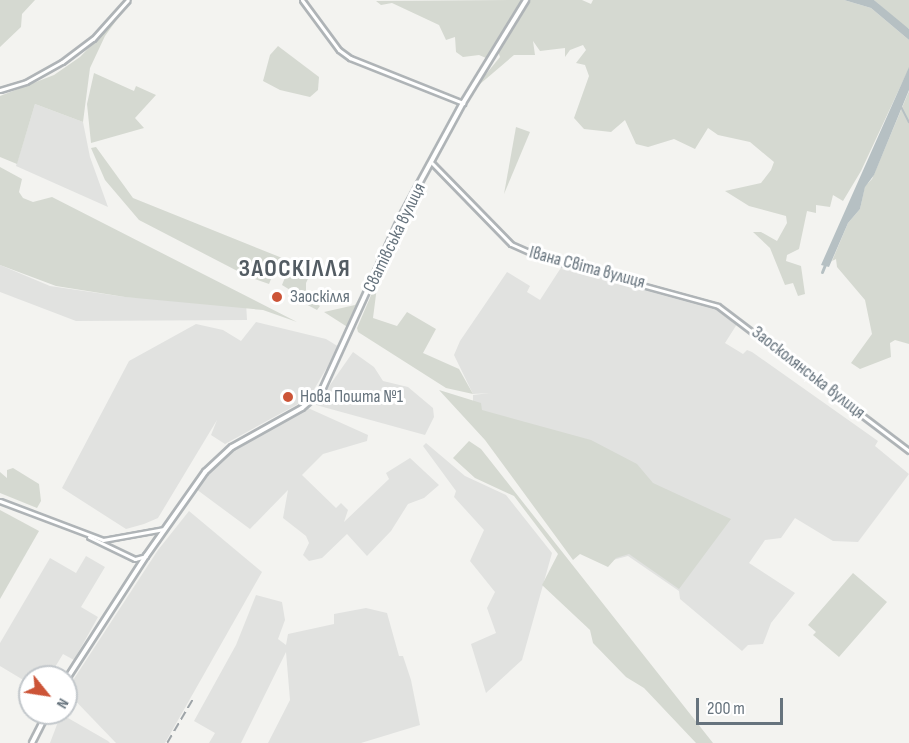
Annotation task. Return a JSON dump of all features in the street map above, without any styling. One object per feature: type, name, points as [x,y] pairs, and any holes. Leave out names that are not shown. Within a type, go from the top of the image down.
[{"type":"main road","name":"Сватівська вулиця","points":[[76,665],[164,529],[221,456],[314,399],[353,328],[401,218],[463,103],[526,0]]},
{"type":"main road","points":[[32,743],[40,725]]},
{"type":"street","points":[[0,90],[26,82],[62,63],[93,39],[128,0]]},
{"type":"street","points":[[302,0],[339,50],[350,58],[463,103]]},
{"type":"street","name":"Івана Світа вулиця","points":[[432,163],[447,174],[500,235],[522,250],[704,300]]},
{"type":"street","name":"Заосколянська вулиця","points":[[704,300],[755,332],[909,451]]},
{"type":"street","points":[[0,501],[80,532],[135,559],[146,556]]},
{"type":"street","points":[[80,532],[111,540],[164,529]]},
{"type":"shaded area","points":[[0,0],[35,0],[22,14],[21,27],[0,47]]},
{"type":"shaded area","points":[[525,0],[486,58],[479,55],[463,57],[456,52],[455,37],[446,40],[439,25],[392,3],[381,5],[376,1]]},
{"type":"shaded area","points":[[529,0],[582,0],[591,4],[593,0],[844,0],[871,8],[909,40],[909,68],[861,171],[843,201],[833,195],[830,207],[816,205],[816,213],[807,211],[799,249],[787,255],[786,261],[801,266],[805,294],[798,296],[793,283],[785,285],[770,248],[753,232],[761,232],[777,241],[787,223],[786,216],[749,206],[725,191],[761,183],[771,170],[774,162],[750,142],[718,135],[708,128],[695,149],[674,139],[648,147],[636,144],[625,120],[611,132],[584,129],[574,118],[589,76],[585,65],[576,63],[586,50],[583,45],[570,50],[565,57],[565,48],[540,51],[533,41],[535,55],[514,55],[473,90],[500,57],[498,51]]},
{"type":"shaded area","points":[[844,0],[874,0],[909,29],[909,40],[871,8]]},
{"type":"shaded area","points":[[874,0],[909,0],[909,29],[904,26]]},
{"type":"shaded area","points":[[121,14],[105,36],[90,68],[83,122],[35,104],[17,164],[0,157],[0,96],[54,75],[80,57]]},
{"type":"shaded area","points":[[278,46],[319,77],[318,90],[310,97],[280,90],[263,81],[270,55]]},
{"type":"shaded area","points":[[909,67],[909,90],[874,175],[865,187],[860,209],[848,223],[829,267],[821,265]]},
{"type":"shaded area","points":[[94,73],[134,91],[136,86],[156,95],[135,118],[144,128],[91,143],[87,104]]},
{"type":"shaded area","points":[[909,91],[909,344],[895,340],[890,343],[891,357],[860,369],[851,363],[872,334],[865,300],[837,267],[836,259],[832,261],[848,223],[860,209],[865,186],[872,179]]},
{"type":"shaded area","points":[[35,104],[83,122],[90,157],[108,207],[16,166]]},
{"type":"shaded area","points":[[516,127],[530,132],[504,194]]},
{"type":"shaded area","points":[[96,147],[133,198],[312,270],[306,283],[306,297],[320,306],[317,310],[298,300],[300,296],[282,285],[286,275],[275,269],[269,284],[249,277],[139,220],[105,180],[91,148]]},
{"type":"shaded area","points":[[0,167],[22,179],[19,192],[23,198],[33,202],[52,197],[297,322],[263,310],[125,297],[56,286],[0,265]]},
{"type":"shaded area","points":[[564,263],[714,305],[739,321],[725,343],[743,354],[747,350],[752,352],[878,441],[875,446],[909,474],[858,542],[833,541],[795,518],[781,538],[765,540],[749,563],[795,593],[771,623],[763,644],[748,645],[742,651],[680,599],[679,591],[628,556],[609,561],[473,412],[473,395],[490,393],[473,394],[454,355],[460,341],[507,272],[530,286],[527,292],[540,300]]},
{"type":"shaded area","points":[[0,265],[50,286],[125,297],[246,302],[247,320],[76,321],[0,292]]},
{"type":"shaded area","points":[[376,271],[349,328],[324,312],[355,305]]},
{"type":"shaded area","points":[[378,279],[373,318],[397,326],[407,312],[436,329],[423,353],[459,369],[473,394],[446,388],[358,332],[357,328]]},
{"type":"shaded area","points":[[256,322],[326,339],[339,347],[309,398],[225,444],[211,435],[217,420],[158,518],[144,524],[126,529],[62,488],[129,361],[196,324],[223,330],[241,341]]},
{"type":"shaded area","points":[[353,352],[374,367],[383,381],[408,387],[433,408],[434,417],[425,435],[316,405]]},
{"type":"shaded area","points":[[439,390],[481,403],[482,410],[591,440],[637,464],[653,483],[731,519],[679,589],[629,554],[616,558],[608,567],[580,554],[573,560],[485,440]]},
{"type":"shaded area","points":[[308,408],[368,435],[367,441],[323,454],[302,475],[336,508],[341,503],[348,510],[344,522],[389,479],[386,473],[410,458],[439,485],[424,498],[408,504],[391,531],[367,556],[347,534],[322,558],[309,561],[303,555],[309,543],[306,536],[283,518],[288,490],[250,529],[196,489],[223,458],[255,436]]},
{"type":"shaded area","points":[[469,441],[481,449],[713,743],[696,743],[644,688],[626,677],[593,643],[590,630],[542,585],[558,554],[514,496],[475,478],[453,458]]},
{"type":"shaded area","points":[[426,443],[465,476],[506,495],[552,553],[522,660],[486,693],[471,644],[496,633],[487,608],[495,592],[470,561],[484,530],[454,497],[456,491],[423,446]]},
{"type":"shaded area","points":[[13,468],[39,484],[41,501],[37,508],[0,493],[0,472],[7,478],[7,470]]},
{"type":"shaded area","points":[[0,510],[39,531],[0,599]]},
{"type":"shaded area","points":[[189,511],[262,572],[165,743],[116,743],[78,703],[78,673],[158,550]]},
{"type":"shaded area","points":[[86,556],[105,567],[81,607],[98,617],[74,660],[63,654],[56,665],[18,665],[18,677],[0,666],[0,643],[50,558],[76,573]]},
{"type":"shaded area","points":[[853,573],[887,602],[839,657],[813,635],[816,632],[808,625]]},
{"type":"shaded area","points":[[256,595],[282,602],[285,620],[278,639],[286,645],[288,634],[334,624],[334,614],[366,608],[387,613],[399,656],[403,656],[411,680],[420,725],[361,743],[268,743],[290,700],[286,652],[241,743],[209,743],[215,733],[194,721],[236,645]]},
{"type":"shaded area","points":[[78,724],[110,743],[50,743],[57,725]]},
{"type":"waterway","points":[[901,106],[909,122]]},
{"type":"waterway","points":[[822,272],[826,262]]},
{"type":"railway","points":[[167,743],[194,697]]},
{"type":"place","name":"Заоскiлля","points":[[277,297]]},
{"type":"place","name":"Нова Пошта №1","points":[[288,397]]},
{"type":"district","name":"ЗАОСКIЛЛЯ","points":[[295,269]]}]
